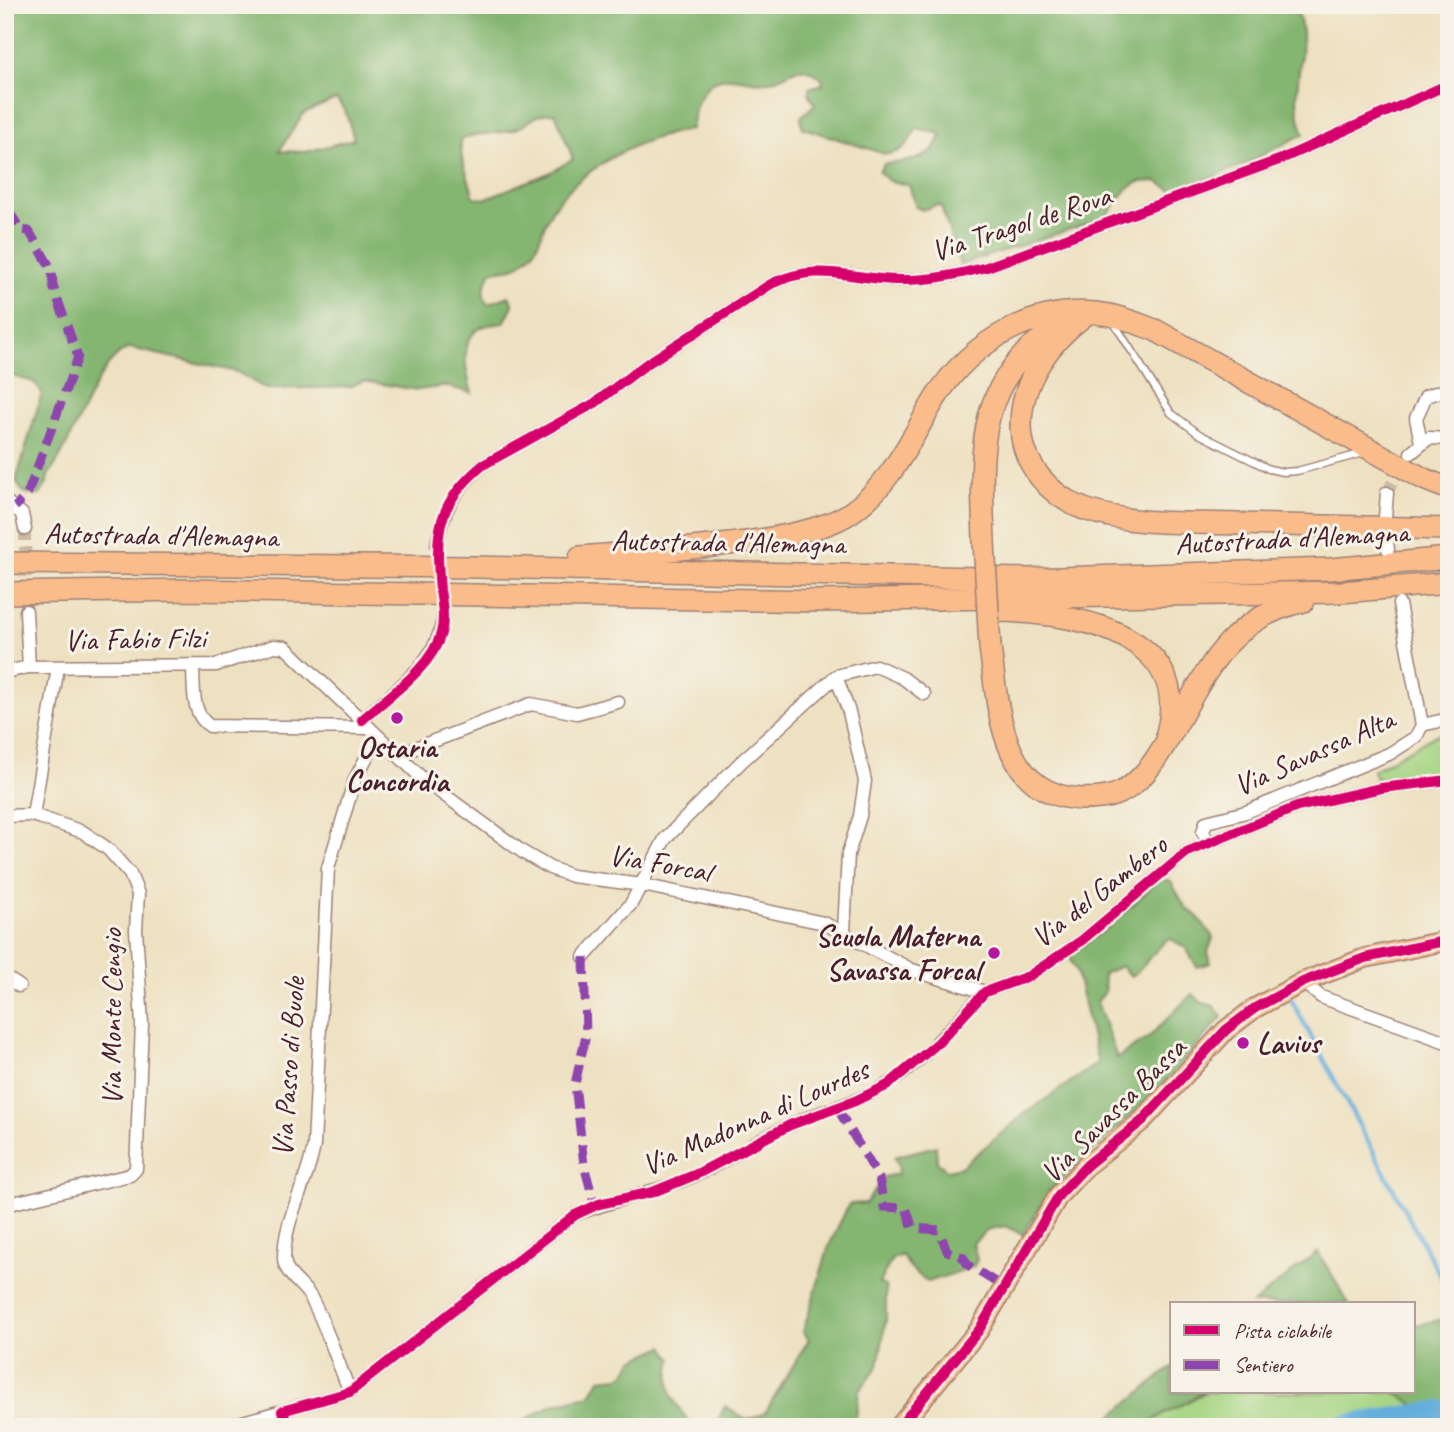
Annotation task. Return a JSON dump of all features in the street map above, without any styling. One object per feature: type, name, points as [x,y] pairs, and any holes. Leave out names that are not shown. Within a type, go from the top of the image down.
[{"type":"highway","points":[[1084,314],[1061,334],[1042,358],[1029,386],[1021,413],[1021,431],[1031,464],[1043,482],[1063,498],[1083,508],[1137,521],[1449,529]]},
{"type":"highway","points":[[1084,314],[1058,327],[1034,344],[1016,364],[990,409],[982,448],[990,647],[1000,728],[1020,767],[1036,782],[1054,792],[1075,798],[1117,795],[1147,771],[1212,661],[1236,634],[1282,606],[1341,593]]},
{"type":"highway","points":[[477,567],[702,546],[817,530],[850,514],[893,471],[936,397],[980,347],[1009,328],[1040,317],[1110,315],[1156,330],[1449,489]]},
{"type":"highway","name":"Autostrada d'Alemagna","points":[[5,563],[477,567],[1028,579],[1330,569],[1449,558]]},
{"type":"highway","name":"Autostrada d'Alemagna","points":[[5,593],[189,590],[818,601],[1341,593],[1449,583]]},
{"type":"highway","points":[[818,601],[898,611],[1007,611],[1060,617],[1127,637],[1147,649],[1165,676],[1171,711],[1162,749]]},
{"type":"main road","name":"Via Savassa Bassa","points":[[899,1427],[979,1329],[1041,1224],[1069,1184],[1087,1165],[1142,1121],[1233,1023],[1266,1001],[1303,982],[1365,958],[1449,940]]},
{"type":"street","name":"Via Tragol de Rova","points":[[437,545],[440,523],[447,506],[467,478],[483,465],[595,402],[645,365],[772,284],[794,273],[810,270],[895,280],[939,279],[987,267],[1279,160],[1449,84]]},
{"type":"street","points":[[1421,443],[1416,418],[1426,396],[1449,389]]},
{"type":"street","points":[[1410,453],[1429,438],[1449,439]]},
{"type":"street","points":[[1385,517],[1387,493]]},
{"type":"street","points":[[5,501],[22,514],[25,528]]},
{"type":"street","name":"Via Savassa Alta","points":[[1208,842],[1203,832],[1206,822],[1246,812],[1389,754],[1416,737],[1422,725],[1399,604]]},
{"type":"street","points":[[26,611],[29,667]]},
{"type":"street","points":[[193,667],[197,711],[201,721],[210,726],[370,728],[426,661],[442,632],[443,615]]},
{"type":"street","name":"Via Fabio Filzi","points":[[5,672],[29,667],[216,665],[274,646],[285,647],[370,728]]},
{"type":"street","points":[[584,957],[631,904],[665,839],[741,762],[836,676],[876,666],[903,678],[924,694]]},
{"type":"street","points":[[33,815],[58,667]]},
{"type":"street","points":[[836,676],[853,723],[865,781],[860,816],[848,854],[844,931]]},
{"type":"street","points":[[397,755],[531,704],[577,713],[618,702]]},
{"type":"street","points":[[1422,725],[1449,719]]},
{"type":"street","name":"Via Forcal","points":[[370,728],[425,781],[550,869],[572,876],[642,885],[775,911],[844,931],[912,970],[985,992]]},
{"type":"street","name":"Via Passo di Buole","points":[[350,1392],[310,1295],[295,1280],[284,1262],[288,1221],[311,1161],[314,1145],[328,867],[370,728]]},
{"type":"street","name":"Via del Gambero","points":[[985,992],[1029,976],[1082,941],[1187,852],[1208,842],[1297,807],[1340,795],[1449,780]]},
{"type":"street","name":"Via Monte Cengio","points":[[5,816],[33,815],[83,832],[108,849],[130,873],[138,894],[135,930],[142,1024],[136,1169],[130,1175],[5,1205]]},
{"type":"street","points":[[5,977],[19,986]]},
{"type":"street","points":[[1303,982],[1321,997],[1449,1043]]},
{"type":"street","name":"Via Madonna di Lourdes","points":[[225,1427],[350,1392],[575,1214],[599,1204],[653,1192],[697,1174],[790,1125],[855,1101],[888,1084],[939,1042],[985,992]]},
{"type":"street","points":[[282,1411],[290,1427]]},
{"type":"lane","points":[[1110,315],[1171,413],[1199,435],[1269,469],[1283,472],[1297,471],[1374,450]]},
{"type":"green space","points":[[5,5],[1294,5],[1300,20],[1302,50],[1297,98],[1304,134],[1245,164],[1175,192],[1156,181],[1139,182],[1128,188],[1105,218],[960,265],[941,206],[922,210],[916,207],[909,185],[889,181],[879,172],[884,164],[910,160],[926,154],[938,143],[941,134],[917,128],[901,149],[885,154],[803,128],[801,117],[815,104],[809,95],[809,88],[823,84],[822,79],[814,73],[801,69],[769,81],[730,78],[713,82],[697,103],[691,129],[653,139],[617,154],[569,189],[550,214],[536,248],[530,255],[512,268],[491,272],[485,284],[484,297],[488,304],[509,296],[513,305],[504,323],[482,327],[469,339],[466,367],[472,393],[447,386],[418,390],[363,381],[349,387],[266,389],[237,372],[130,348],[117,356],[95,385],[58,461],[48,475],[47,483],[40,495],[35,495],[25,493],[16,481],[42,393],[34,382],[5,374]],"holes":[[[336,99],[345,110],[354,139],[306,152],[279,151],[304,113]],[[555,113],[573,159],[549,173],[484,199],[474,197],[462,159],[460,140],[475,135],[505,132],[540,115]]]},
{"type":"green space","points":[[1449,728],[1449,771],[1376,779],[1373,770]]},
{"type":"green space","points":[[1161,878],[1171,882],[1186,908],[1196,915],[1212,935],[1208,952],[1211,963],[1197,967],[1186,948],[1171,939],[1166,940],[1134,975],[1131,976],[1121,966],[1103,974],[1105,992],[1097,1002],[1117,1058],[1149,1037],[1192,994],[1204,1003],[1214,1006],[1222,1017],[1160,1088],[1050,1191],[1023,1235],[1006,1226],[989,1229],[973,1243],[977,1260],[973,1267],[928,1282],[910,1268],[902,1255],[892,1259],[879,1283],[886,1287],[886,1320],[878,1366],[859,1391],[855,1427],[715,1427],[725,1406],[747,1420],[765,1413],[809,1339],[803,1332],[829,1246],[849,1204],[866,1203],[884,1177],[898,1174],[899,1166],[894,1157],[936,1146],[937,1162],[947,1170],[961,1167],[1027,1112],[1098,1063],[1076,970],[1068,956],[1110,926]]},
{"type":"green space","points":[[1318,1252],[1348,1302],[1255,1302]]},
{"type":"green space","points":[[1449,1318],[1449,1402],[1416,1405],[1397,1394],[1416,1394],[1416,1325]]},
{"type":"green space","points":[[664,1346],[672,1359],[669,1380],[672,1396],[694,1427],[514,1426],[552,1405],[591,1395],[600,1379],[620,1377],[626,1373],[633,1360]]},
{"type":"green space","points":[[1170,1369],[1170,1394],[1201,1394],[1140,1427],[1098,1427]]},
{"type":"green space","points":[[1201,1394],[1397,1394],[1416,1405],[1295,1427],[1140,1427]]},
{"type":"green space","points":[[1449,1417],[1449,1427],[1385,1427]]},
{"type":"waterway","points":[[1291,999],[1449,1292]]},
{"type":"waterway","points":[[1343,1427],[1449,1411]]},
{"type":"tunnel","points":[[1387,493],[1403,463]]},
{"type":"tunnel","points":[[25,529],[26,611]]},
{"type":"tunnel","points":[[437,545],[443,615]]},
{"type":"marked path","points":[[5,214],[12,216],[21,230],[29,231],[52,270],[53,286],[78,357],[27,495],[15,507]]},
{"type":"marked path","points":[[584,957],[586,1035],[575,1084],[584,1165],[595,1206]]},
{"type":"marked path","points":[[837,1108],[879,1178],[884,1207],[906,1208],[913,1228],[939,1230],[947,1251],[963,1257],[968,1265],[1005,1288]]},
{"type":"cycle path","points":[[362,720],[419,670],[436,646],[443,617],[438,570],[439,535],[447,506],[467,479],[483,465],[595,403],[645,365],[771,284],[788,277],[818,273],[919,280],[987,267],[1279,160],[1449,84]]},
{"type":"cycle path","points":[[290,1427],[282,1411],[350,1392],[575,1215],[599,1204],[653,1192],[697,1174],[790,1125],[855,1101],[888,1085],[939,1042],[985,992],[1029,976],[1081,941],[1187,852],[1297,807],[1381,788],[1449,780]]},
{"type":"cycle path","points":[[899,1427],[979,1330],[1059,1195],[1087,1165],[1142,1121],[1226,1030],[1255,1008],[1303,982],[1365,958],[1449,940]]},
{"type":"place","name":"Ostaria Concordia","points":[[397,718]]},
{"type":"place","name":"Scuola Materna Savassa Forcal","points":[[994,953]]},
{"type":"place","name":"Lavius","points":[[1243,1043]]}]
